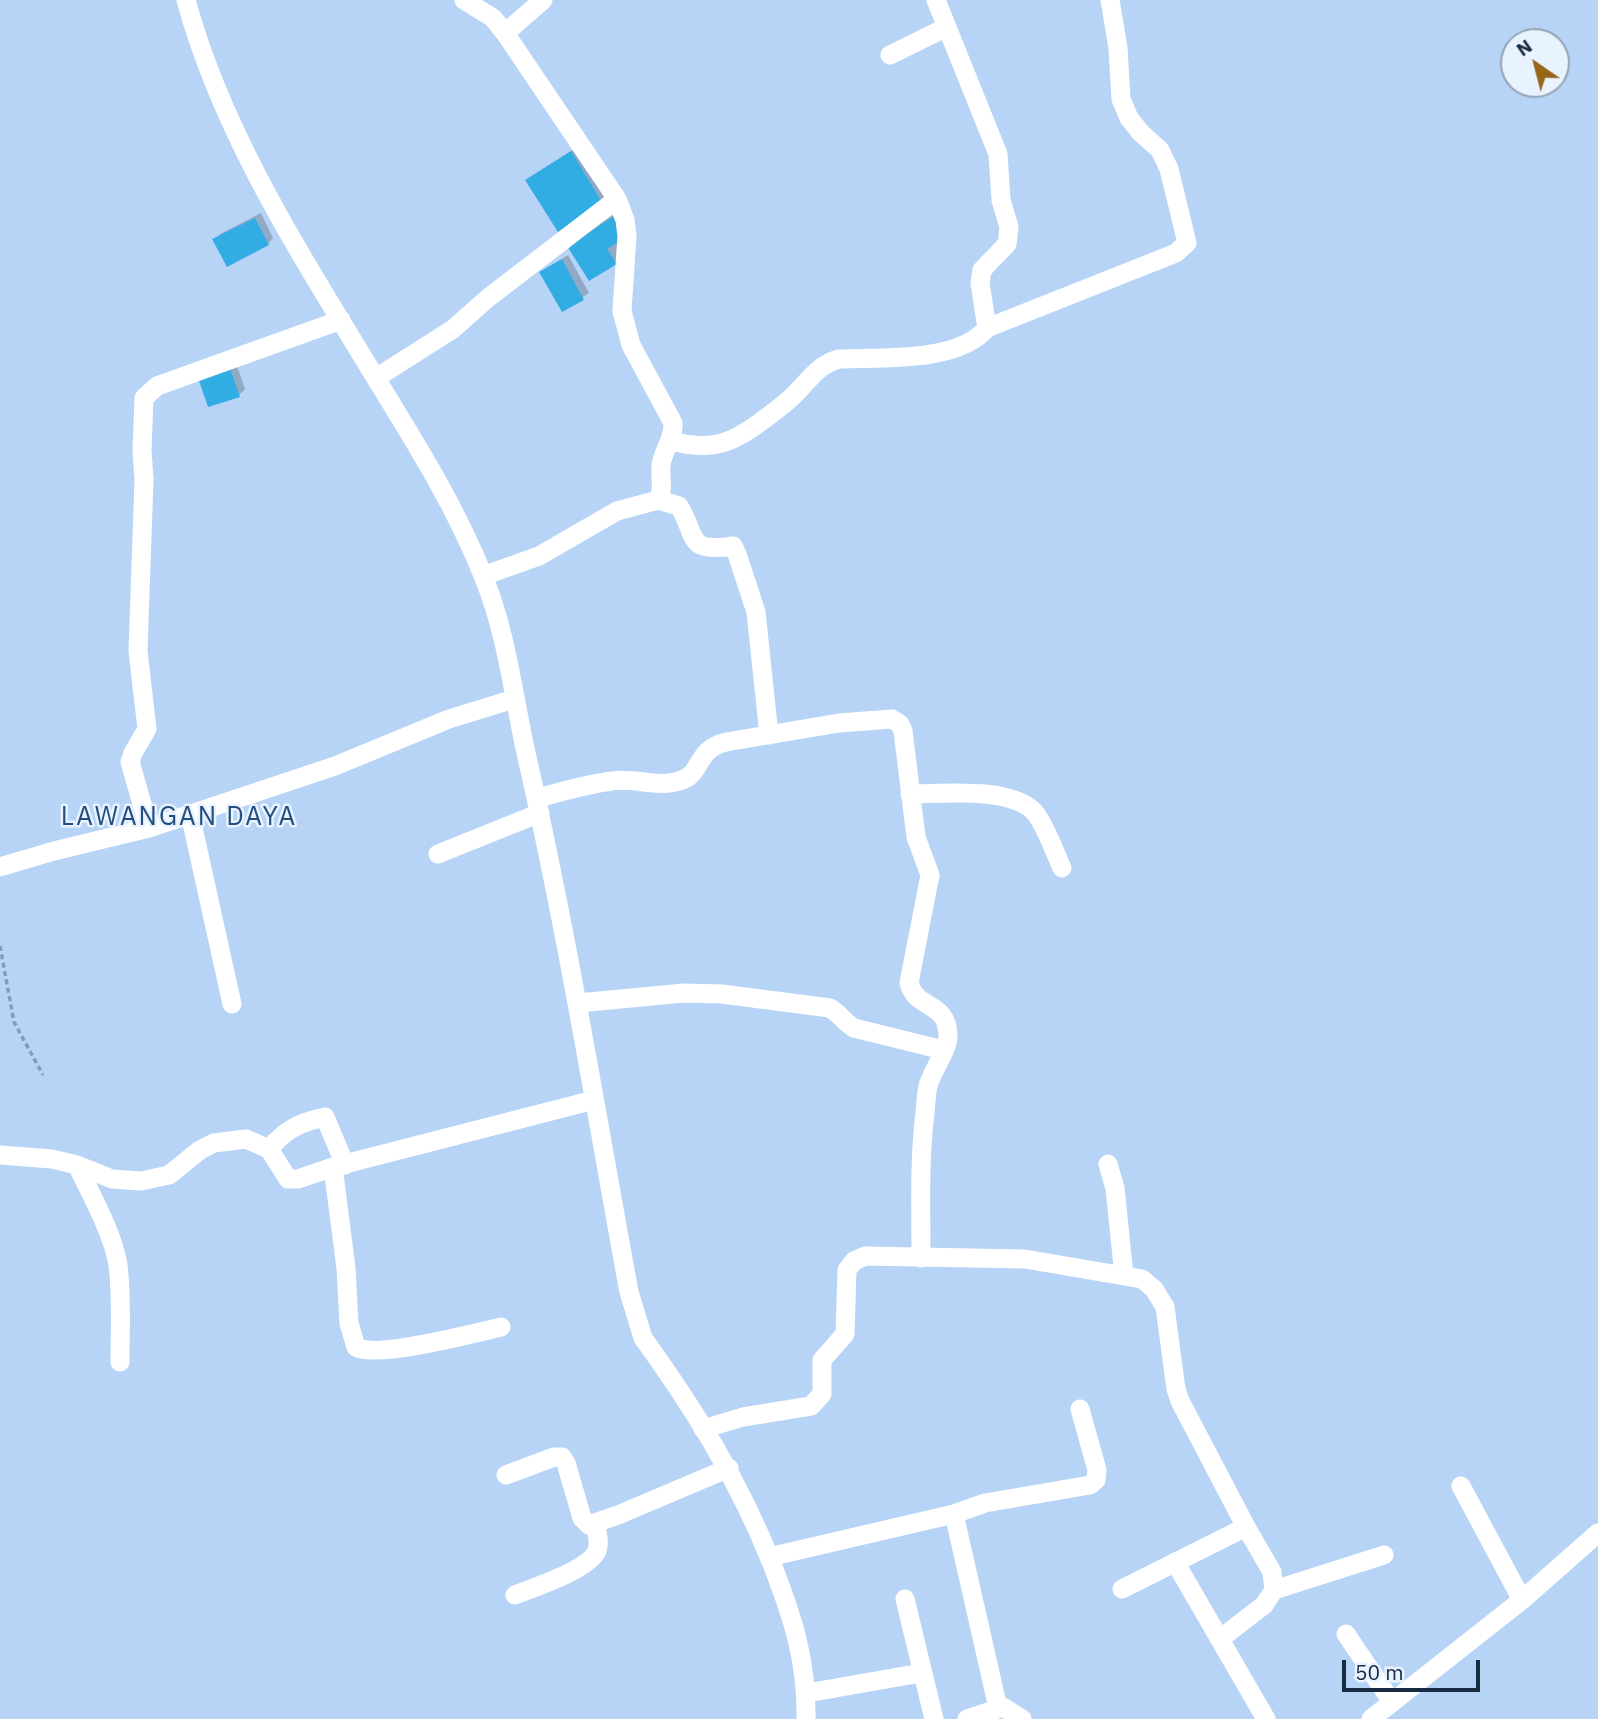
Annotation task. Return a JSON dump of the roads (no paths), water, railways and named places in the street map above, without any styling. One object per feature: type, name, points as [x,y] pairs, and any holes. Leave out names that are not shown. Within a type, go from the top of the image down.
[{"type":"street","points":[[186,0],[206,63],[231,124],[341,320],[451,504],[483,576],[504,638],[514,699],[539,806],[637,1324],[643,1338],[729,1468],[753,1518],[794,1624],[803,1659],[807,1693],[806,1719]]},
{"type":"street","points":[[464,0],[493,18],[505,33],[617,199],[625,219],[627,236],[622,311],[631,345],[673,423],[671,441],[661,464],[661,494],[658,500],[617,512],[539,556],[483,576]]},
{"type":"street","points":[[505,33],[543,0]]},
{"type":"street","points":[[936,0],[998,154],[1001,200],[1009,227],[1007,244],[982,270],[980,283],[987,328]]},
{"type":"street","points":[[671,441],[702,447],[723,444],[742,437],[793,396],[825,362],[937,354],[956,350],[980,336],[987,328],[1176,253],[1187,243],[1169,169],[1160,150],[1129,118],[1121,99],[1118,48],[1110,0]]},
{"type":"street","points":[[890,55],[947,27]]},
{"type":"street","points":[[376,378],[453,329],[488,298],[617,199]]},
{"type":"street","points":[[149,828],[130,762],[148,729],[138,652],[144,398],[157,386],[341,320]]},
{"type":"street","points":[[658,500],[678,506],[696,544],[704,548],[733,546],[737,554],[756,612],[769,735]]},
{"type":"street","points":[[0,867],[54,850],[149,828],[335,766],[449,719],[514,699]]},
{"type":"street","points":[[438,854],[539,806],[614,780],[655,784],[685,779],[693,773],[702,755],[714,745],[839,723],[892,719],[900,724],[916,837],[930,875],[909,983],[911,992],[941,1014],[948,1037],[928,1086],[922,1142],[921,1258]]},
{"type":"street","points":[[910,794],[982,794],[1023,802],[1036,814],[1062,868]]},
{"type":"street","points":[[190,814],[232,1004]]},
{"type":"street","points":[[578,1003],[684,993],[722,994],[830,1008],[844,1023],[854,1028],[943,1050]]},
{"type":"street","points":[[0,1155],[52,1159],[78,1165],[112,1179],[141,1181],[169,1175],[200,1150],[214,1143],[246,1139],[269,1149],[288,1179],[298,1179],[594,1100]]},
{"type":"street","points":[[269,1149],[283,1132],[304,1121],[325,1117],[339,1166],[349,1323],[356,1348],[364,1352],[415,1345],[501,1326]]},
{"type":"street","points":[[1108,1164],[1115,1188],[1124,1276]]},
{"type":"street","points":[[78,1165],[118,1263],[120,1362]]},
{"type":"street","points":[[703,1429],[743,1417],[777,1410],[799,1409],[811,1406],[817,1401],[822,1394],[822,1360],[845,1334],[847,1270],[854,1261],[865,1256],[1026,1259],[1142,1279],[1154,1289],[1164,1307],[1176,1389],[1246,1527],[1272,1572],[1274,1590]]},
{"type":"street","points":[[769,1556],[954,1514],[985,1503],[1090,1485],[1096,1480],[1097,1470],[1080,1409]]},
{"type":"street","points":[[506,1475],[554,1457],[562,1457],[582,1518],[589,1524],[729,1468]]},
{"type":"street","points":[[1461,1486],[1522,1600]]},
{"type":"street","points":[[954,1514],[998,1708]]},
{"type":"street","points":[[515,1595],[561,1577],[590,1560],[599,1543],[595,1523]]},
{"type":"street","points":[[1122,1589],[1246,1527]]},
{"type":"street","points":[[1376,1718],[1392,1702],[1522,1600],[1598,1533]]},
{"type":"street","points":[[1220,1639],[1264,1605],[1274,1590],[1384,1555]]},
{"type":"street","points":[[1175,1562],[1266,1719]]},
{"type":"street","points":[[905,1599],[934,1719]]},
{"type":"street","points":[[1346,1634],[1392,1702]]},
{"type":"street","points":[[807,1693],[922,1673]]},
{"type":"street","points":[[967,1719],[998,1708],[1007,1709],[1022,1719]]},
{"type":"district","name":"LAWANGAN DAYA","points":[[179,817]]}]
